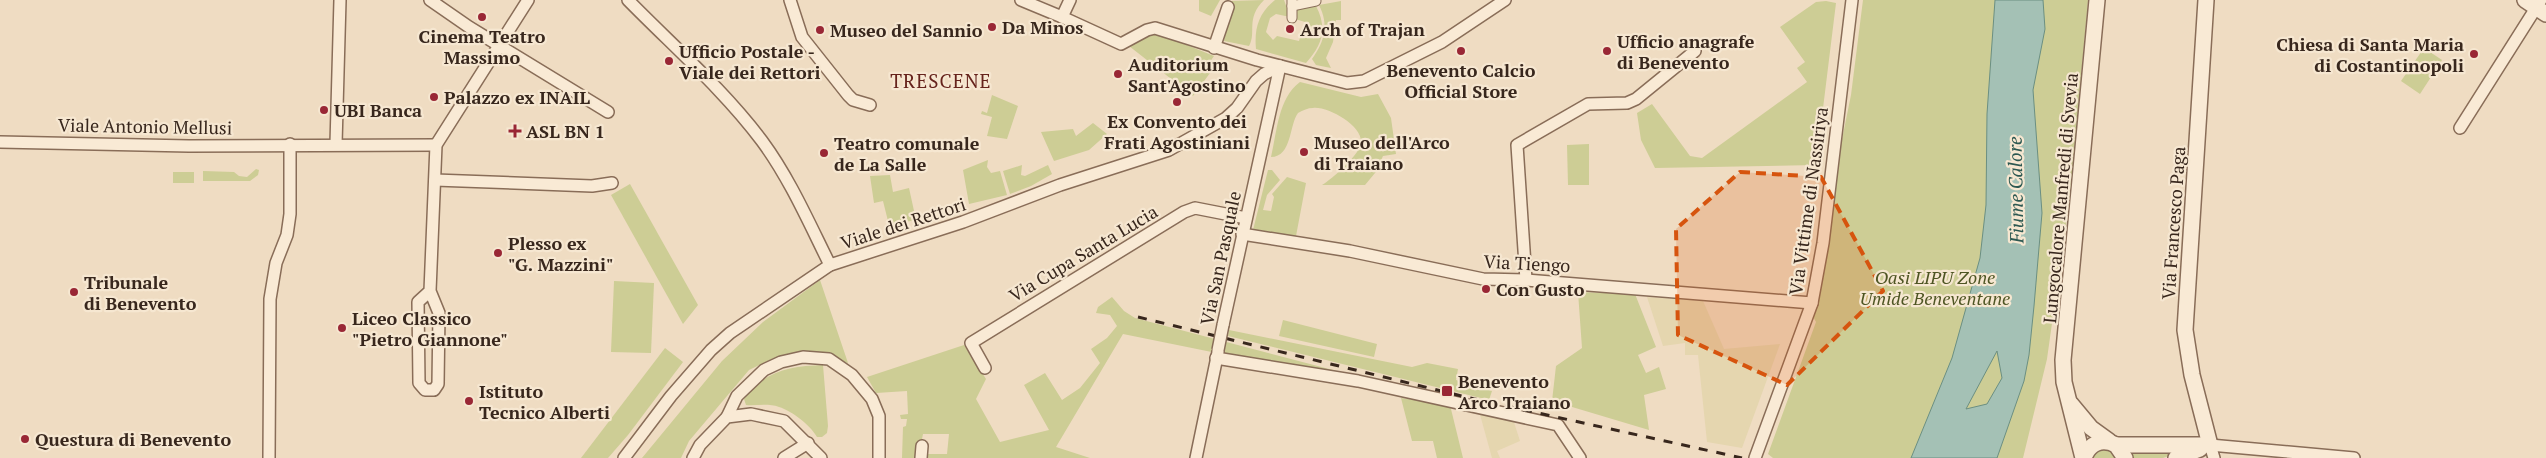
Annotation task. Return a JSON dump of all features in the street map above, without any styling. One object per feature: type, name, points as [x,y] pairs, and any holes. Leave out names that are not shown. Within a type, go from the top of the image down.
[{"type":"street","points":[[336,144],[340,0]]},
{"type":"street","points":[[430,0],[498,45],[608,112]]},
{"type":"street","points":[[430,291],[418,302],[419,383],[425,390],[434,390],[438,384],[439,313],[430,291],[436,145],[528,0]]},
{"type":"street","name":"Viale dei Rettori","points":[[628,0],[726,100],[762,141],[788,182],[830,265],[964,222],[1060,185],[1169,150],[1226,118],[1260,78],[1280,66]]},
{"type":"street","points":[[790,0],[802,37],[848,95],[853,100],[870,105]]},
{"type":"street","points":[[1021,0],[1124,44],[1147,30],[1155,28],[1214,48],[1347,83],[1364,82],[1452,37],[1505,0]]},
{"type":"street","points":[[1062,17],[1070,0]]},
{"type":"street","name":"Via Vittime di Nassiriya","points":[[1755,458],[1812,303],[1823,243],[1852,0]]},
{"type":"street","name":"Lungocalore Manfredi di Svevia","points":[[2084,458],[2068,398],[2063,360],[2097,0]]},
{"type":"street","name":"Via Francesco Paga","points":[[2206,0],[2185,330],[2192,375],[2212,452]]},
{"type":"street","points":[[1292,18],[1292,3],[1316,1]]},
{"type":"street","points":[[2460,128],[2537,5]]},
{"type":"street","points":[[1214,48],[1228,7]]},
{"type":"street","points":[[1526,280],[1517,145],[1588,104],[1626,103],[1636,99],[1695,51]]},
{"type":"street","name":"Via San Pasquale","points":[[1196,458],[1242,234],[1280,66]]},
{"type":"street","name":"Viale Antonio Mellusi","points":[[0,142],[189,146],[290,144],[436,145]]},
{"type":"street","points":[[269,458],[270,299],[276,263],[287,235],[290,214],[290,144]]},
{"type":"street","points":[[435,180],[592,186],[612,183]]},
{"type":"street","name":"Via Cupa Santa Lucia","points":[[985,368],[971,343],[1184,212],[1195,208],[1246,218]]},
{"type":"street","name":"Via Tiengo","points":[[1242,234],[1350,251],[1483,279],[1526,280],[1812,303]]},
{"type":"street","points":[[624,458],[671,396],[711,350],[730,333],[830,265]]},
{"type":"street","points":[[1217,354],[1358,381],[1558,425],[1580,458]]},
{"type":"street","points":[[693,458],[700,446],[727,417],[736,396],[764,370],[781,362],[803,357],[829,359],[852,374],[872,399],[879,416],[879,458]]},
{"type":"street","name":"Lungocalore Manfredi di Svevia","points":[[2068,398],[2081,417],[2112,443],[2125,458]]},
{"type":"street","points":[[727,417],[751,414],[784,421],[821,458]]},
{"type":"street","points":[[784,458],[808,443]]},
{"type":"street","points":[[2084,458],[2090,447],[2095,443],[2112,443],[2212,452],[2354,458]]},
{"type":"street","points":[[2176,458],[2212,452]]},
{"type":"highlighted area","points":[[1740,172],[1821,177],[1883,291],[1787,385],[1678,335],[1676,229]]},
{"type":"shaded area","points":[[1647,297],[1703,301],[1724,349],[1780,344],[1742,448],[1707,442],[1698,355],[1685,355],[1685,343],[1663,346]]},
{"type":"shaded area","points":[[1479,411],[1512,416],[1520,441],[1497,451],[1500,458],[1492,458]]},
{"type":"green space","points":[[1199,0],[1220,0],[1211,16],[1199,11]]},
{"type":"green space","points":[[1264,0],[1258,7],[1253,19],[1252,36],[1249,46],[1224,41],[1231,1]]},
{"type":"green space","points":[[1275,0],[1284,0],[1290,17],[1276,14],[1270,18],[1266,32],[1273,40],[1277,36],[1299,41],[1303,27],[1311,28],[1305,22],[1295,19],[1296,9],[1316,6],[1320,14],[1322,29],[1319,43],[1306,63],[1256,49],[1256,34],[1261,16]]},
{"type":"green space","name":"Oasi LIPU Zone Umide Beneventane","points":[[1863,0],[2088,0],[2070,195],[2047,359],[2023,458],[1773,458],[1768,454],[1816,322],[1808,307],[1851,95]]},
{"type":"green space","points":[[1341,1],[1341,20],[1336,20],[1333,42],[1326,58],[1331,68],[1316,65],[1312,59],[1323,39],[1325,26],[1319,5]]},
{"type":"green space","points":[[1816,2],[1836,3],[1816,165],[1655,168],[1641,140],[1637,113],[1652,104],[1690,156],[1702,158],[1807,82],[1797,68],[1805,62],[1780,27]]},
{"type":"green space","points":[[1157,33],[1214,56],[1205,69],[1210,73],[1193,96],[1129,46],[1138,38]]},
{"type":"green space","points":[[2424,48],[2442,60],[2420,94],[2401,81]]},
{"type":"green space","points":[[1300,82],[1361,97],[1378,94],[1391,118],[1396,154],[1383,156],[1375,173],[1365,185],[1322,185],[1339,172],[1351,159],[1360,147],[1361,142],[1356,129],[1350,123],[1327,110],[1311,108],[1298,113],[1283,152],[1278,156],[1271,157],[1283,106],[1287,97]]},
{"type":"green space","points":[[992,95],[1018,106],[1007,139],[987,136],[992,117],[981,114],[982,111],[987,113]]},
{"type":"green space","points":[[1093,123],[1107,134],[1089,150],[1054,161],[1041,132],[1073,129],[1076,136]]},
{"type":"green space","points":[[1589,144],[1589,185],[1568,185],[1567,145]]},
{"type":"green space","points":[[988,160],[987,167],[991,173],[1000,171],[1007,195],[969,204],[963,170]]},
{"type":"green space","points":[[1022,165],[1021,175],[1025,176],[1048,165],[1052,174],[1031,186],[1010,194],[1003,171]]},
{"type":"green space","points":[[256,169],[259,170],[258,175],[250,181],[203,181],[203,171],[234,172],[239,176],[247,177]]},
{"type":"green space","points":[[1268,170],[1272,170],[1280,180],[1267,195],[1263,210],[1271,211],[1274,197],[1272,194],[1287,177],[1306,183],[1296,236],[1253,230]]},
{"type":"green space","points":[[173,172],[194,172],[194,183],[173,183]]},
{"type":"green space","points":[[890,175],[893,192],[909,188],[916,220],[889,225],[883,201],[874,203],[870,176]]},
{"type":"green space","points":[[630,184],[698,305],[683,324],[611,195]]},
{"type":"green space","points":[[820,280],[848,363],[813,352],[774,358],[749,370],[689,441],[681,458],[642,458],[722,361],[763,322]]},
{"type":"green space","points":[[614,281],[654,283],[651,353],[611,352]]},
{"type":"green space","points":[[1578,292],[1635,294],[1656,347],[1638,355],[1646,373],[1659,367],[1666,389],[1644,395],[1649,430],[1552,401],[1556,366],[1582,348]]},
{"type":"green space","points":[[1112,297],[1124,311],[1135,318],[1352,375],[1256,361],[1123,334],[1056,447],[1090,458],[902,458],[903,427],[906,426],[907,419],[901,419],[900,415],[908,414],[907,391],[876,393],[867,377],[964,345],[986,379],[976,399],[1000,442],[1049,430],[1024,385],[1045,373],[1062,400],[1080,388],[1100,363],[1091,349],[1107,338],[1117,326],[1110,315],[1096,313],[1098,307]],"holes":[[[923,434],[949,434],[947,454],[919,454]]]},
{"type":"green space","points":[[1283,320],[1377,344],[1374,357],[1279,336]]},
{"type":"green space","points":[[1229,330],[1412,367],[1427,363],[1458,369],[1456,380],[1492,391],[1489,400],[1228,336]]},
{"type":"green space","points":[[665,348],[683,362],[628,435],[608,458],[581,458]]},
{"type":"green space","points":[[823,365],[828,426],[827,433],[822,437],[817,437],[805,423],[784,409],[771,405],[746,405],[744,399],[760,382],[769,376],[789,369]]},
{"type":"green space","points":[[1401,398],[1450,405],[1463,458],[1437,458],[1433,441],[1412,441]]},
{"type":"green space","points":[[2108,446],[2121,458],[2091,458],[2094,451]]},
{"type":"green space","points":[[2129,449],[2178,453],[2163,458],[2131,458]]},
{"type":"water","name":"Fiume Calore","points":[[1995,0],[2043,0],[2045,29],[2033,90],[2042,213],[2029,355],[2024,381],[1997,458],[1911,458],[1952,358],[1980,258],[1986,205],[1987,114]],"holes":[[[1997,351],[2002,378],[1987,404],[1966,409]]]},
{"type":"railway","points":[[1138,317],[1470,398],[1742,458]]},
{"type":"place","name":"Cinema Teatro Massimo","points":[[482,17]]},
{"type":"place","name":"Da Minos","points":[[992,27]]},
{"type":"place","name":"Arch of Trajan","points":[[1290,29]]},
{"type":"place","name":"Museo del Sannio","points":[[820,30]]},
{"type":"place","name":"Benevento Calcio Official Store","points":[[1461,51]]},
{"type":"place","name":"Ufficio anagrafe di Benevento","points":[[1607,51]]},
{"type":"place","name":"Chiesa di Santa Maria di Costantinopoli","points":[[2474,54]]},
{"type":"place","name":"Ufficio Postale - Viale dei Rettori","points":[[669,61]]},
{"type":"place","name":"Auditorium Sant'Agostino","points":[[1118,74]]},
{"type":"place","name":"Palazzo ex INAIL","points":[[434,97]]},
{"type":"place","name":"Ex Convento dei Frati Agostiniani","points":[[1177,102]]},
{"type":"place","name":"UBI Banca","points":[[324,110]]},
{"type":"place","name":"ASL BN 1","points":[[515,131]]},
{"type":"place","name":"Museo dell'Arco di Traiano","points":[[1304,152]]},
{"type":"place","name":"Teatro comunale de La Salle","points":[[824,153]]},
{"type":"place","name":"Plesso ex \"G. Mazzini\"","points":[[498,253]]},
{"type":"place","name":"Con Gusto","points":[[1486,289]]},
{"type":"place","name":"Tribunale di Benevento","points":[[74,292]]},
{"type":"place","name":"Liceo Classico \"Pietro Giannone\"","points":[[342,328]]},
{"type":"place","name":"Benevento Arco Traiano","points":[[1447,391]]},
{"type":"place","name":"Istituto Tecnico Alberti","points":[[469,401]]},
{"type":"place","name":"Questura di Benevento","points":[[25,439]]},
{"type":"district","name":"TRESCENE","points":[[941,80]]}]
